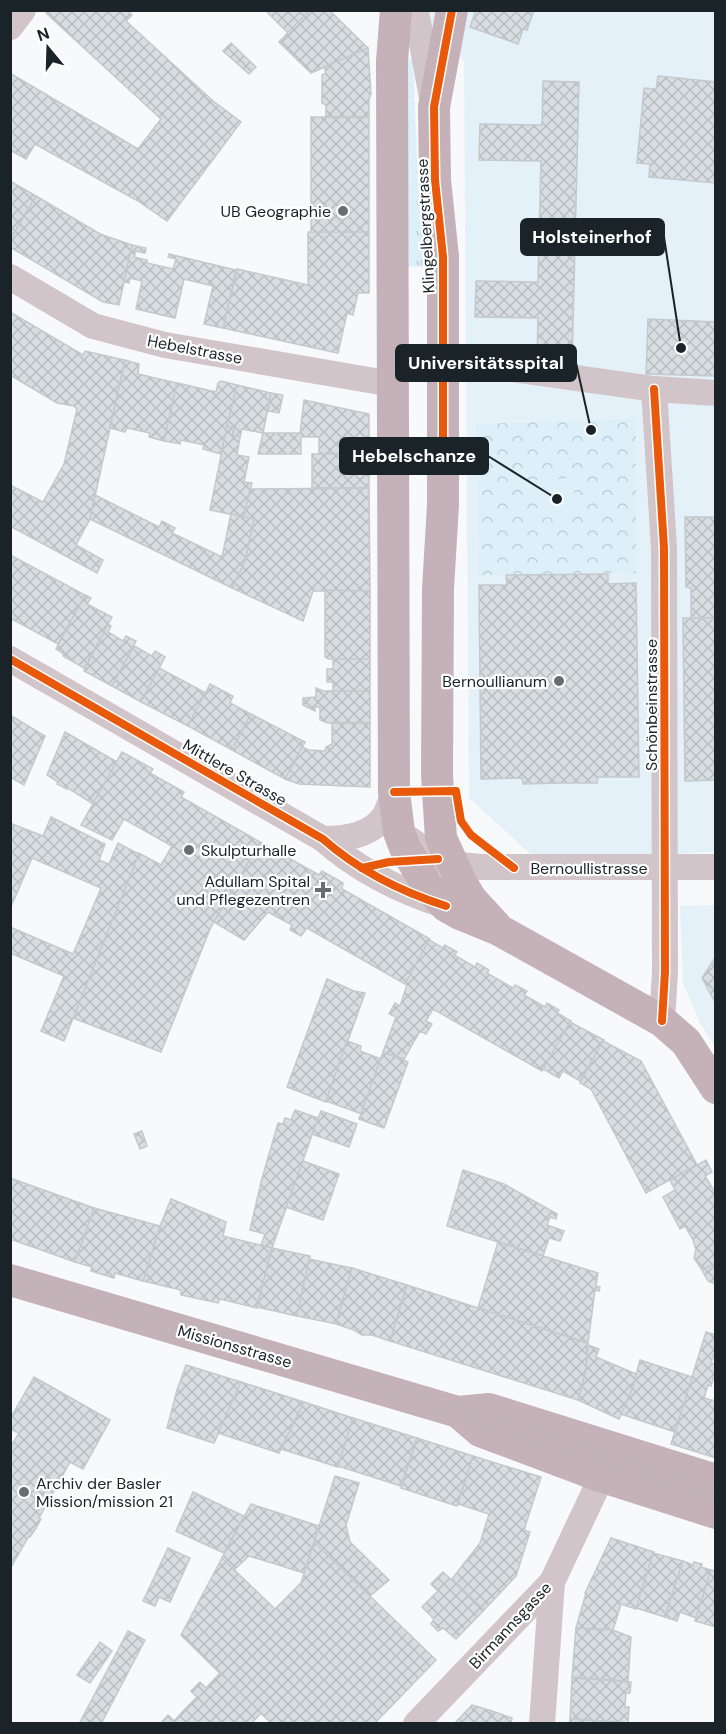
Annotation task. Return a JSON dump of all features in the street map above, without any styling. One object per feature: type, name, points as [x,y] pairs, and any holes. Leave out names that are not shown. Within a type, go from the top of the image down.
[{"type":"main road","name":"Klingelbergstrasse","points":[[396,10],[392,61],[394,792],[399,832],[410,860],[427,885],[446,906]]},
{"type":"main road","name":"Klingelbergstrasse","points":[[452,10],[434,107],[435,180],[443,257],[443,505],[438,589],[437,775],[441,838],[452,864]]},
{"type":"main road","name":"Mittlere Strasse","points":[[452,864],[471,898],[500,930]]},
{"type":"main road","name":"Mittlere Strasse","points":[[446,906],[500,930],[662,1021]]},
{"type":"main road","points":[[662,1021],[686,1042],[716,1088]]},
{"type":"main road","name":"Missionsstrasse","points":[[10,1280],[458,1412],[489,1409],[716,1480]]},
{"type":"main road","name":"Missionsstrasse","points":[[458,1412],[480,1431],[600,1476],[716,1513]]},
{"type":"street","points":[[10,27],[23,10]]},
{"type":"street","name":"Klingelbergstrasse","points":[[414,10],[434,107]]},
{"type":"street","name":"Hebelstrasse","points":[[10,277],[93,326],[165,345],[392,384]]},
{"type":"street","points":[[443,368],[505,368],[654,389],[716,393]]},
{"type":"street","name":"Schönbeinstrasse","points":[[654,389],[664,548],[665,972],[662,1021]]},
{"type":"street","name":"Mittlere Strasse","points":[[10,659],[323,839],[356,865],[416,897],[446,906]]},
{"type":"street","points":[[323,839],[350,837],[364,833],[375,826],[384,816],[394,792]]},
{"type":"street","name":"Bernoullistrasse","points":[[399,832],[438,859],[452,864],[480,867],[716,867]]},
{"type":"street","name":"Birmannsgasse","points":[[416,1724],[552,1582],[612,1447]]},
{"type":"street","points":[[542,1724],[552,1582]]},
{"type":"shaded area","points":[[416,11],[715,11],[715,852],[533,856],[469,798],[464,61]]},
{"type":"shaded area","points":[[715,905],[715,1046],[701,1025],[683,982],[680,906]]},
{"type":"green space","points":[[404,58],[413,60],[418,184],[430,232],[432,267],[407,266]]},
{"type":"green space","points":[[636,419],[636,573],[479,575],[477,424]]},
{"type":"green space","points":[[573,478],[575,516],[538,518],[536,480]]},
{"type":"building","points":[[49,10],[127,10],[132,15],[126,21],[213,101],[241,122],[167,221],[138,201],[35,144],[26,159],[10,150],[10,73],[138,149],[161,119],[46,13]]},
{"type":"building","points":[[265,10],[310,10],[288,33]]},
{"type":"building","points":[[310,10],[329,10],[368,48],[311,73],[279,42]]},
{"type":"building","points":[[476,10],[534,10],[527,30],[523,29],[518,44],[470,27]]},
{"type":"building","points":[[231,43],[256,67],[249,74],[223,51]]},
{"type":"building","points":[[368,48],[371,94],[369,117],[326,117],[326,105],[322,103],[322,75],[326,73],[324,67]]},
{"type":"building","points":[[658,76],[716,82],[716,183],[649,177],[650,164],[637,163],[644,88],[656,89]]},
{"type":"building","points":[[543,81],[579,82],[572,365],[537,362],[538,318],[475,317],[476,281],[538,282],[541,161],[479,160],[480,124],[542,125]]},
{"type":"building","points":[[311,117],[369,117],[369,232],[311,233]]},
{"type":"building","points":[[10,181],[36,196],[10,240]]},
{"type":"building","points":[[36,196],[100,234],[132,245],[119,305],[103,302],[10,247],[10,240]]},
{"type":"building","points":[[308,232],[369,232],[369,293],[358,293],[353,315],[347,313],[338,353],[223,328],[237,269],[308,285]]},
{"type":"building","points":[[132,245],[146,248],[145,253],[136,251],[134,257],[147,260],[147,263],[173,269],[176,259],[168,257],[169,254],[236,270],[223,328],[204,324],[213,286],[184,279],[175,318],[136,309],[142,281],[130,278],[129,283],[124,282]]},
{"type":"building","points":[[10,312],[83,355],[85,351],[125,360],[90,519],[76,545],[103,560],[97,573],[10,526],[10,485],[43,502],[64,464],[77,409],[74,406],[57,403],[10,375]]},
{"type":"building","points":[[648,319],[716,322],[716,376],[646,374]]},
{"type":"building","points":[[125,360],[139,364],[138,374],[177,383],[164,441],[149,437],[150,433],[127,428],[125,432],[110,428]]},
{"type":"building","points":[[221,381],[237,385],[221,454],[203,449],[204,445],[181,440],[180,444],[164,441],[177,383],[216,392],[218,383]]},
{"type":"building","points":[[237,385],[271,393],[263,433],[242,429],[240,437],[233,436],[234,428],[227,426]]},
{"type":"building","points":[[271,393],[283,395],[279,413],[268,411]]},
{"type":"building","points":[[304,400],[369,414],[369,453],[319,454],[319,437],[301,437],[301,454],[258,454],[263,433],[300,433]]},
{"type":"building","points":[[227,426],[234,428],[232,435],[240,437],[237,455],[249,457],[244,482],[252,483],[244,517],[210,510]]},
{"type":"building","points":[[369,453],[369,488],[312,488],[312,454]]},
{"type":"building","points":[[369,488],[370,591],[313,591],[303,621],[232,588],[245,561],[254,519],[244,517],[250,489]]},
{"type":"building","points":[[95,495],[159,527],[162,521],[175,528],[172,533],[222,557],[231,514],[254,519],[245,561],[232,588],[90,519]]},
{"type":"building","points":[[685,517],[716,517],[716,618],[691,618],[691,588],[686,587]]},
{"type":"building","points":[[10,555],[85,595],[58,644],[10,618]]},
{"type":"building","name":"Bernoullianum","points":[[608,574],[608,584],[636,583],[639,777],[598,777],[597,783],[523,784],[522,778],[481,779],[479,585],[507,585],[506,575]]},
{"type":"building","points":[[325,590],[370,591],[370,659],[329,659],[325,657]]},
{"type":"building","points":[[85,595],[91,598],[87,604],[112,617],[84,668],[63,656],[64,654],[56,649]]},
{"type":"building","points":[[683,618],[716,618],[716,780],[685,781]]},
{"type":"building","points":[[108,624],[111,626],[108,632],[123,641],[126,636],[136,641],[112,686],[84,671]]},
{"type":"building","points":[[134,646],[152,656],[155,651],[165,657],[141,702],[112,686]]},
{"type":"building","points":[[333,659],[370,659],[370,691],[333,691],[333,682],[327,682],[327,669],[333,669]]},
{"type":"building","points":[[159,668],[206,693],[188,726],[141,702]]},
{"type":"building","points":[[210,684],[233,696],[230,703],[251,714],[232,750],[188,726]]},
{"type":"building","points":[[316,688],[323,691],[370,691],[370,723],[328,723],[320,720],[320,707],[315,707],[315,711],[303,705],[303,698],[316,697]]},
{"type":"building","points":[[251,714],[305,742],[285,779],[232,750]]},
{"type":"building","points":[[10,715],[45,736],[24,785],[10,777]]},
{"type":"building","points":[[332,723],[370,723],[370,787],[299,784],[285,779],[302,747],[325,751],[326,747],[332,744]]},
{"type":"building","points":[[65,732],[117,762],[93,804],[68,788],[57,784],[58,782],[47,775]]},
{"type":"building","points":[[122,752],[153,769],[150,773],[184,792],[181,797],[260,842],[210,929],[161,1052],[73,1018],[139,853],[161,865],[172,846],[124,819],[112,840],[81,825]]},
{"type":"building","points":[[51,817],[105,844],[99,860],[109,864],[118,843],[139,854],[64,1041],[41,1031],[64,976],[10,953],[10,927],[73,954],[101,888],[32,858],[10,909],[10,823],[43,836]]},
{"type":"building","points":[[260,842],[319,875],[322,871],[343,883],[342,889],[430,939],[405,984],[307,928],[301,936],[290,930],[292,925],[268,912],[244,940],[214,922]]},
{"type":"building","points":[[429,940],[443,948],[445,945],[457,952],[454,955],[475,967],[477,963],[489,970],[487,973],[513,988],[515,985],[527,991],[524,995],[545,1007],[547,1003],[559,1010],[557,1013],[571,1021],[542,1071],[433,1009],[426,1021],[432,1024],[426,1034],[420,1031],[404,1059],[383,1052],[396,1017],[389,1014],[395,1003],[400,1006],[407,985],[405,984]]},
{"type":"building","points":[[716,956],[716,1004],[702,978]]},
{"type":"building","points":[[327,979],[354,991],[365,993],[326,1102],[287,1087]]},
{"type":"building","points":[[570,1022],[604,1040],[580,1081],[563,1071],[559,1078],[543,1069]]},
{"type":"building","points":[[347,1041],[361,1046],[360,1051],[381,1059],[362,1114],[326,1101]]},
{"type":"building","points":[[603,1041],[641,1061],[697,1165],[646,1193],[591,1089],[580,1083]]},
{"type":"building","points":[[383,1052],[408,1062],[384,1128],[359,1119]]},
{"type":"building","points":[[295,1110],[318,1118],[272,1248],[261,1245],[265,1234],[250,1230],[278,1123],[283,1124],[285,1118],[291,1120]]},
{"type":"building","points":[[321,1111],[357,1124],[349,1147],[312,1134]]},
{"type":"building","points":[[142,1131],[147,1146],[140,1149],[134,1134]]},
{"type":"building","points":[[706,1160],[712,1172],[705,1176],[716,1194],[716,1263],[702,1270],[694,1258],[696,1250],[693,1240],[685,1226],[680,1229],[663,1197],[675,1190],[670,1180]]},
{"type":"building","points":[[303,1161],[339,1174],[323,1220],[286,1207]]},
{"type":"building","points":[[463,1170],[504,1184],[557,1214],[556,1219],[550,1217],[547,1225],[564,1231],[560,1241],[549,1238],[543,1256],[447,1226]]},
{"type":"building","points":[[10,1178],[94,1208],[75,1262],[10,1239]]},
{"type":"building","points":[[171,1199],[226,1222],[223,1236],[272,1248],[257,1308],[220,1299],[218,1303],[181,1295],[181,1290],[143,1281]]},
{"type":"building","points":[[94,1208],[160,1226],[143,1281],[115,1273],[114,1278],[91,1271],[92,1267],[75,1262]]},
{"type":"building","points":[[498,1242],[598,1273],[596,1286],[600,1287],[599,1291],[595,1290],[588,1343],[478,1308]]},
{"type":"building","points":[[272,1248],[310,1256],[297,1316],[257,1307]]},
{"type":"building","points":[[309,1259],[352,1268],[336,1324],[297,1316]]},
{"type":"building","points":[[716,1263],[715,1284],[708,1281],[702,1270]]},
{"type":"building","points":[[352,1268],[407,1285],[390,1341],[372,1335],[362,1335],[336,1324]]},
{"type":"building","points":[[407,1285],[587,1343],[586,1371],[578,1400],[390,1341]]},
{"type":"building","points":[[706,1332],[716,1335],[716,1349],[711,1363],[716,1364],[716,1371],[704,1398],[716,1401],[716,1458],[671,1444]]},
{"type":"building","points":[[588,1345],[599,1349],[596,1357],[636,1374],[632,1390],[619,1419],[578,1400],[586,1371]]},
{"type":"building","points":[[640,1360],[692,1377],[675,1432],[621,1414],[632,1390]]},
{"type":"building","points":[[186,1365],[241,1382],[214,1443],[167,1428]]},
{"type":"building","points":[[34,1377],[110,1420],[83,1469],[70,1462],[39,1518],[41,1519],[36,1528],[10,1569],[10,1448],[19,1433],[10,1429],[10,1419]]},
{"type":"building","points":[[241,1382],[304,1402],[279,1453],[218,1433]]},
{"type":"building","points":[[304,1402],[353,1418],[338,1467],[281,1449]]},
{"type":"building","points":[[353,1418],[417,1438],[401,1486],[338,1466]]},
{"type":"building","points":[[417,1438],[473,1456],[457,1506],[401,1488]]},
{"type":"building","points":[[473,1456],[541,1477],[524,1530],[530,1532],[516,1576],[484,1610],[452,1579],[480,1543],[489,1514],[458,1504]]},
{"type":"building","points":[[335,1476],[359,1483],[346,1525],[350,1542],[389,1580],[370,1596],[314,1542]]},
{"type":"building","points":[[193,1492],[244,1516],[224,1553],[176,1531]]},
{"type":"building","points":[[251,1504],[319,1526],[304,1573],[249,1556],[234,1570],[222,1558]]},
{"type":"building","points":[[611,1538],[654,1552],[636,1609],[621,1604],[613,1630],[576,1628],[585,1593]]},
{"type":"building","points":[[314,1542],[436,1660],[374,1724],[272,1724],[181,1635],[222,1558],[275,1609],[301,1583]]},
{"type":"building","points":[[168,1548],[190,1558],[170,1602],[159,1597],[155,1606],[143,1601]]},
{"type":"building","points":[[653,1553],[683,1561],[665,1617],[636,1608]]},
{"type":"building","points":[[683,1561],[693,1565],[694,1562],[702,1564],[701,1567],[711,1570],[696,1618],[680,1612],[677,1621],[665,1617]]},
{"type":"building","points":[[711,1570],[716,1571],[716,1627],[695,1621]]},
{"type":"building","points":[[443,1572],[484,1610],[456,1639],[443,1628],[438,1631],[431,1624],[434,1619],[422,1607],[438,1591],[431,1584]]},
{"type":"building","points":[[576,1628],[613,1630],[631,1637],[628,1681],[572,1677]]},
{"type":"building","points":[[128,1631],[145,1640],[101,1724],[79,1724]]},
{"type":"building","points":[[100,1642],[112,1651],[90,1683],[77,1675]]},
{"type":"building","points":[[220,1673],[261,1713],[251,1724],[200,1724],[185,1709],[197,1697],[191,1691],[200,1682],[206,1688]]},
{"type":"building","points":[[572,1678],[631,1682],[630,1693],[626,1693],[625,1707],[629,1707],[628,1723],[570,1719]]},
{"type":"building","points":[[472,1705],[492,1711],[487,1724],[454,1724]]},
{"type":"building","points":[[185,1709],[200,1724],[160,1724],[168,1715],[174,1721]]},
{"type":"building","points":[[492,1711],[512,1718],[511,1724],[487,1724]]},
{"type":"building","points":[[570,1719],[619,1722],[619,1724],[569,1724]]},
{"type":"tram line","points":[[10,1274],[328,1365],[716,1487]]},
{"type":"tram line","points":[[10,1286],[325,1376],[716,1498]]},
{"type":"cycle path","points":[[443,443],[443,257],[435,180],[434,107],[452,10]]},
{"type":"cycle path","points":[[654,389],[664,548],[665,972],[662,1021]]},
{"type":"cycle path","points":[[10,659],[323,839],[351,861],[381,879],[446,906]]},
{"type":"cycle path","points":[[394,792],[456,791],[461,821],[471,835],[514,868]]},
{"type":"cycle path","points":[[362,868],[389,862],[438,859]]},
{"type":"place","name":"UB Geographie","points":[[343,211]]},
{"type":"place","name":"Holsteinerhof","points":[[681,348]]},
{"type":"place","name":"Universitätsspital","points":[[591,430]]},
{"type":"place","name":"Hebelschanze","points":[[557,499]]},
{"type":"place","name":"Bernoullianum","points":[[559,681]]},
{"type":"place","name":"Skulpturhalle","points":[[189,850]]},
{"type":"place","name":"Adullam Spital und Pflegezentren","points":[[323,890]]},
{"type":"place","name":"Archiv der Basler Mission/mission 21","points":[[24,1492]]}]
